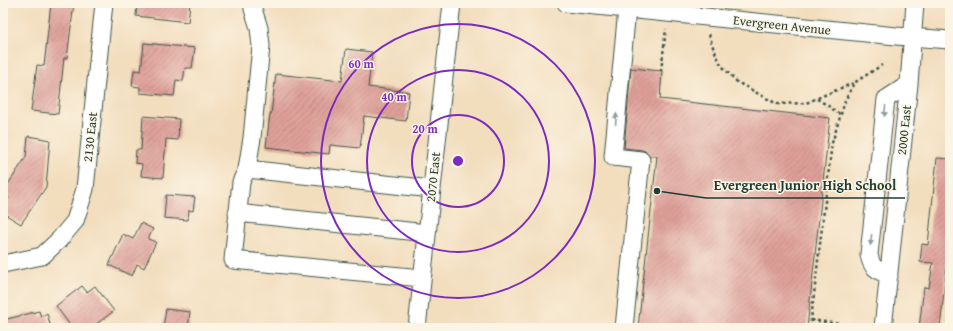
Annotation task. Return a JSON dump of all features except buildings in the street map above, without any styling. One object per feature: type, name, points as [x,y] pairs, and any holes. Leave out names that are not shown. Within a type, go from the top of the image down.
[{"type":"street","name":"2130 East","points":[[3,264],[42,256],[59,240],[75,221],[85,189],[104,3]]},
{"type":"street","points":[[253,3],[259,28],[261,46],[252,138],[247,169],[241,182],[232,260],[422,278]]},
{"type":"street","name":"2070 East","points":[[417,328],[452,3]]},
{"type":"street","name":"Evergreen Avenue","points":[[566,3],[950,40]]},
{"type":"street","name":"2000 East","points":[[883,328],[909,84],[915,3]]},
{"type":"street","points":[[624,328],[641,160],[612,158],[626,9]]},
{"type":"street","points":[[247,169],[432,189]]},
{"type":"street","points":[[237,213],[427,233]]},
{"type":"path","points":[[661,71],[666,28]]},
{"type":"path","points":[[709,34],[721,65],[737,82],[777,104],[806,103],[817,99],[854,83],[882,65]]},
{"type":"path","points":[[810,328],[832,143],[845,101],[854,83]]},
{"type":"path","points":[[817,99],[841,115]]},
{"type":"path","points":[[811,320],[854,326]]},
{"type":"place","name":"Evergreen Junior High School","points":[[657,191]]}]
